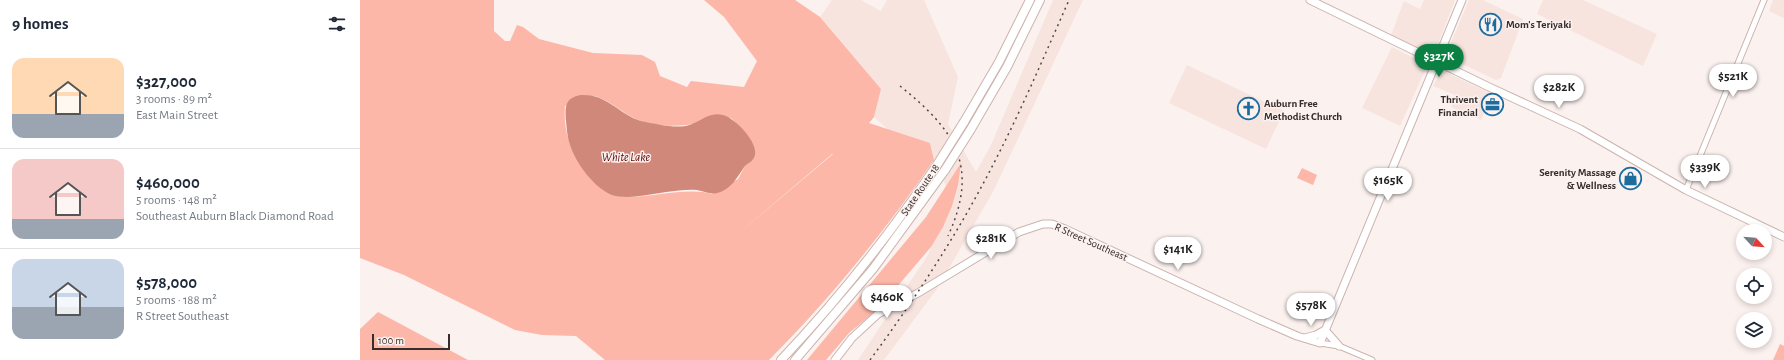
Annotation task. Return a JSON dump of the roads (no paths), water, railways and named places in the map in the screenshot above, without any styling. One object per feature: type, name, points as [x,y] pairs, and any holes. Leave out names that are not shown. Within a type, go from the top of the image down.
[{"type":"highway","name":"State Route 18","points":[[782,360],[832,304],[867,261],[937,165],[999,62],[1030,0]]},
{"type":"highway","name":"State Route 18","points":[[795,360],[873,269],[945,170],[1007,67],[1040,0]]},
{"type":"main road","points":[[1310,0],[1589,134],[1686,190],[1784,237]]},
{"type":"main road","points":[[1320,343],[1462,0]]},
{"type":"main road","name":"R Street Southeast","points":[[835,360],[861,329],[888,308],[918,293],[1019,232],[1036,225],[1052,224],[1258,319],[1320,343]]},
{"type":"main road","points":[[1304,338],[1316,335],[1325,330]]},
{"type":"main road","points":[[1325,330],[1339,346]]},
{"type":"street","points":[[1686,190],[1764,0]]},
{"type":"street","points":[[1320,343],[1339,346],[1372,360]]},
{"type":"water","name":"White Lake","points":[[581,95],[599,98],[606,101],[633,118],[641,121],[664,125],[686,126],[708,116],[718,114],[723,115],[728,117],[745,131],[753,144],[755,155],[727,189],[717,193],[712,194],[697,190],[689,190],[632,197],[612,195],[605,192],[586,174],[569,142],[567,133],[566,107],[572,98]]},
{"type":"railway","points":[[870,360],[922,286],[970,208],[1017,117],[1069,0]]},
{"type":"railway","points":[[900,86],[935,118],[948,134],[957,151],[961,169],[962,189],[957,211],[948,236]]},
{"type":"place","name":"Mom's Teriyaki","points":[[1490,24]]},
{"type":"place","name":"Thrivent Financial","points":[[1493,105]]},
{"type":"place","name":"Auburn Free Methodist Church","points":[[1248,109]]},
{"type":"place","name":"Serenity Massage & Wellness","points":[[1631,178]]}]
